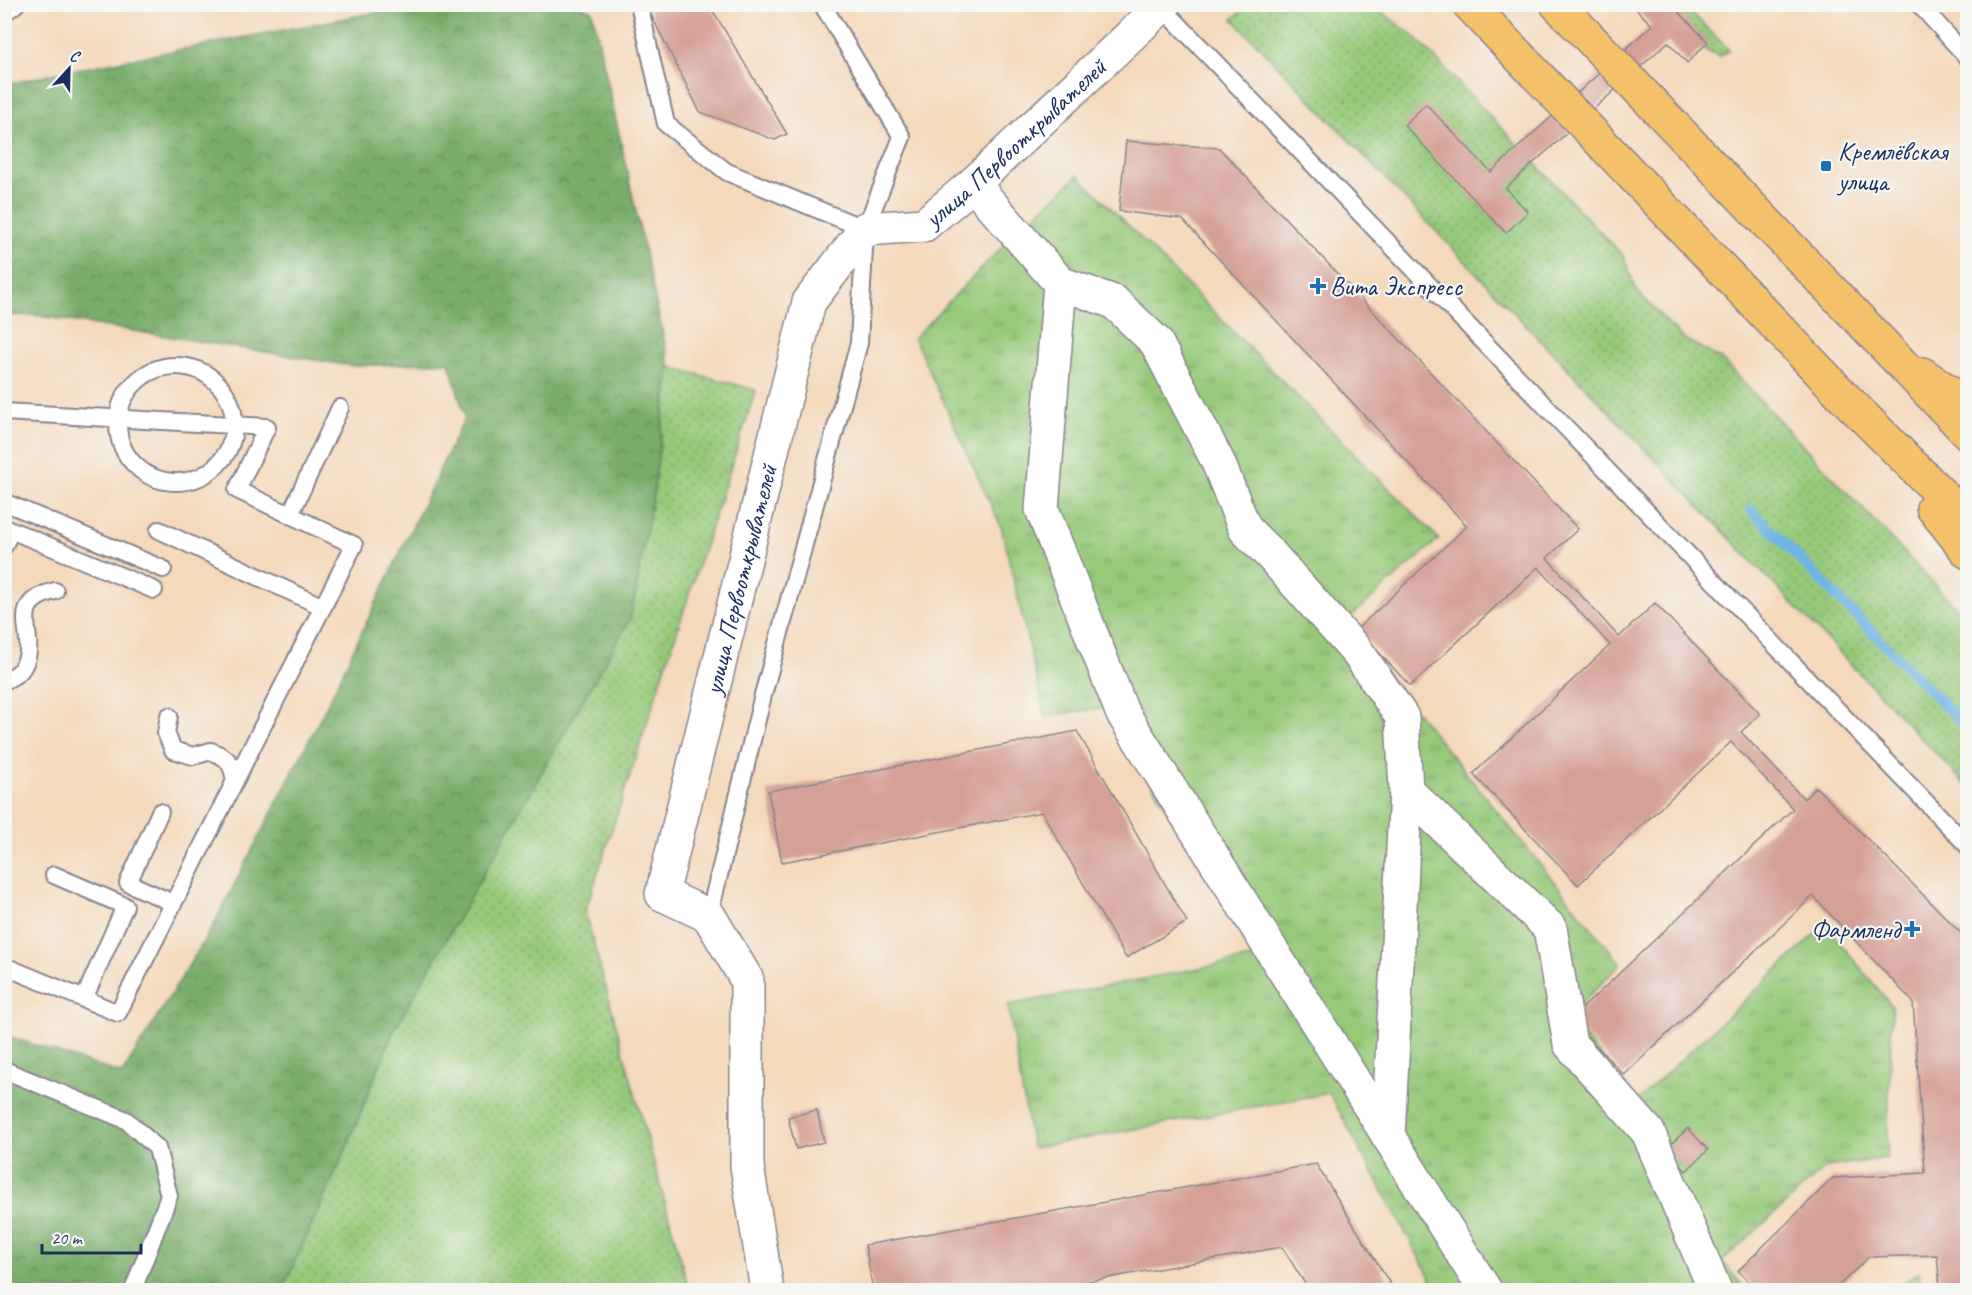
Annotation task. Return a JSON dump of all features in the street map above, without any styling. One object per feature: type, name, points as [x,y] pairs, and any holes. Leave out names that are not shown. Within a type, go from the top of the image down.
[{"type":"main road","points":[[1469,4],[1846,399],[1968,521]]},
{"type":"main road","points":[[1569,12],[1968,433]]},
{"type":"main road","points":[[1891,353],[1968,405]]},
{"type":"main road","points":[[1846,399],[1968,552]]},
{"type":"street","name":"улица Первооткрывателей","points":[[709,916],[662,894],[809,302],[864,229],[924,225],[973,184],[1162,5]]},
{"type":"street","points":[[973,184],[1060,283],[1114,302],[1156,342],[1218,462],[1245,529],[1358,653],[1402,717],[1406,790],[1388,1136]]},
{"type":"street","points":[[1060,283],[1042,509],[1122,712],[1485,1290]]},
{"type":"street","points":[[1406,790],[1550,928],[1570,1044],[1648,1132],[1715,1290]]},
{"type":"street","points":[[709,916],[747,980],[747,1166],[767,1290]]},
{"type":"lane","points":[[4,13],[16,4]]},
{"type":"lane","points":[[639,4],[666,124],[727,172],[864,229]]},
{"type":"lane","points":[[709,916],[763,695],[859,343],[864,229],[902,137],[822,4]]},
{"type":"lane","points":[[1919,4],[1968,58]]},
{"type":"lane","points":[[1162,5],[1968,846]]},
{"type":"lane","points":[[170,366],[190,366],[208,374],[222,387],[232,405],[235,425],[232,443],[222,460],[207,474],[190,481],[171,482],[153,477],[137,467],[125,452],[119,435],[118,418],[124,398],[135,382],[151,371],[170,366]]},
{"type":"lane","points":[[290,515],[340,408]]},
{"type":"lane","points":[[4,412],[267,427],[237,490],[354,545],[118,1013],[4,966]]},
{"type":"lane","points":[[4,502],[163,569]]},
{"type":"lane","points":[[4,546],[11,530],[154,590]]},
{"type":"lane","points":[[159,530],[323,607]]},
{"type":"lane","points":[[4,681],[20,672],[27,657],[29,637],[24,619],[30,602],[42,594],[55,591]]},
{"type":"lane","points":[[169,716],[166,733],[174,750],[193,756],[211,751],[227,758],[235,780]]},
{"type":"lane","points":[[160,812],[128,883],[173,903]]},
{"type":"lane","points":[[54,875],[125,906],[84,999]]},
{"type":"lane","points":[[4,1070],[126,1120],[157,1148],[169,1196],[133,1290]]},
{"type":"green space","points":[[572,4],[592,10],[670,367],[653,495],[631,617],[393,1032],[343,1156],[282,1290],[5,1290],[5,1035],[122,1074],[212,928],[326,707],[465,417],[449,362],[353,366],[33,315],[5,315],[4,85],[415,5]]},
{"type":"green space","points":[[1248,5],[1373,5],[1415,37],[1624,257],[1636,290],[1681,337],[1721,359],[1967,619],[1967,786],[1233,19]]},
{"type":"green space","points":[[1642,5],[1684,5],[1729,50],[1718,57],[1660,23]]},
{"type":"green space","points":[[1078,175],[1439,539],[1346,621],[1409,703],[1621,964],[1568,1017],[1638,1100],[1825,925],[1892,1006],[1887,1158],[1826,1167],[1722,1261],[1746,1290],[1437,1290],[1329,1093],[1032,1148],[1008,1005],[1257,957],[1105,708],[1045,716],[1002,529],[914,338],[998,251]]},
{"type":"green space","points":[[670,367],[756,390],[585,912],[689,1290],[282,1290],[343,1156],[393,1032],[653,495]]},
{"type":"green space","points":[[1920,1272],[1919,1290],[1892,1290]]},
{"type":"building","points":[[657,4],[709,4],[787,134],[775,140],[700,112],[649,11]]},
{"type":"building","points":[[1631,4],[1671,4],[1708,42],[1687,63],[1668,42],[1506,188],[1528,212],[1506,233],[1404,125],[1426,104],[1491,172],[1652,25]]},
{"type":"building","points":[[1126,141],[1219,148],[1578,529],[1547,558],[1619,637],[1655,603],[1760,714],[1741,732],[1804,799],[1816,787],[1968,940],[1968,1290],[1940,1290],[1937,1255],[1869,1257],[1834,1290],[1758,1290],[1738,1271],[1833,1178],[1925,1173],[1913,1002],[1813,896],[1624,1075],[1571,1019],[1793,809],[1731,742],[1578,885],[1473,774],[1610,645],[1538,567],[1410,686],[1357,629],[1467,526],[1182,219],[1119,211]]},
{"type":"building","points":[[1077,731],[1187,922],[1126,958],[1042,812],[782,862],[768,791]]},
{"type":"building","points":[[817,1110],[824,1142],[796,1149],[788,1117]]},
{"type":"building","points":[[1688,1128],[1708,1150],[1686,1171],[1666,1149]]},
{"type":"building","points":[[1316,1164],[1394,1290],[1309,1290],[1282,1247],[1040,1290],[873,1290],[865,1245]]},
{"type":"waterway","points":[[1751,510],[1968,729]]},
{"type":"place","name":"Кремлёвская улица","points":[[1826,166]]},
{"type":"place","name":"Вита Экспресс","points":[[1318,286]]},
{"type":"place","name":"Фармленд","points":[[1912,929]]}]
